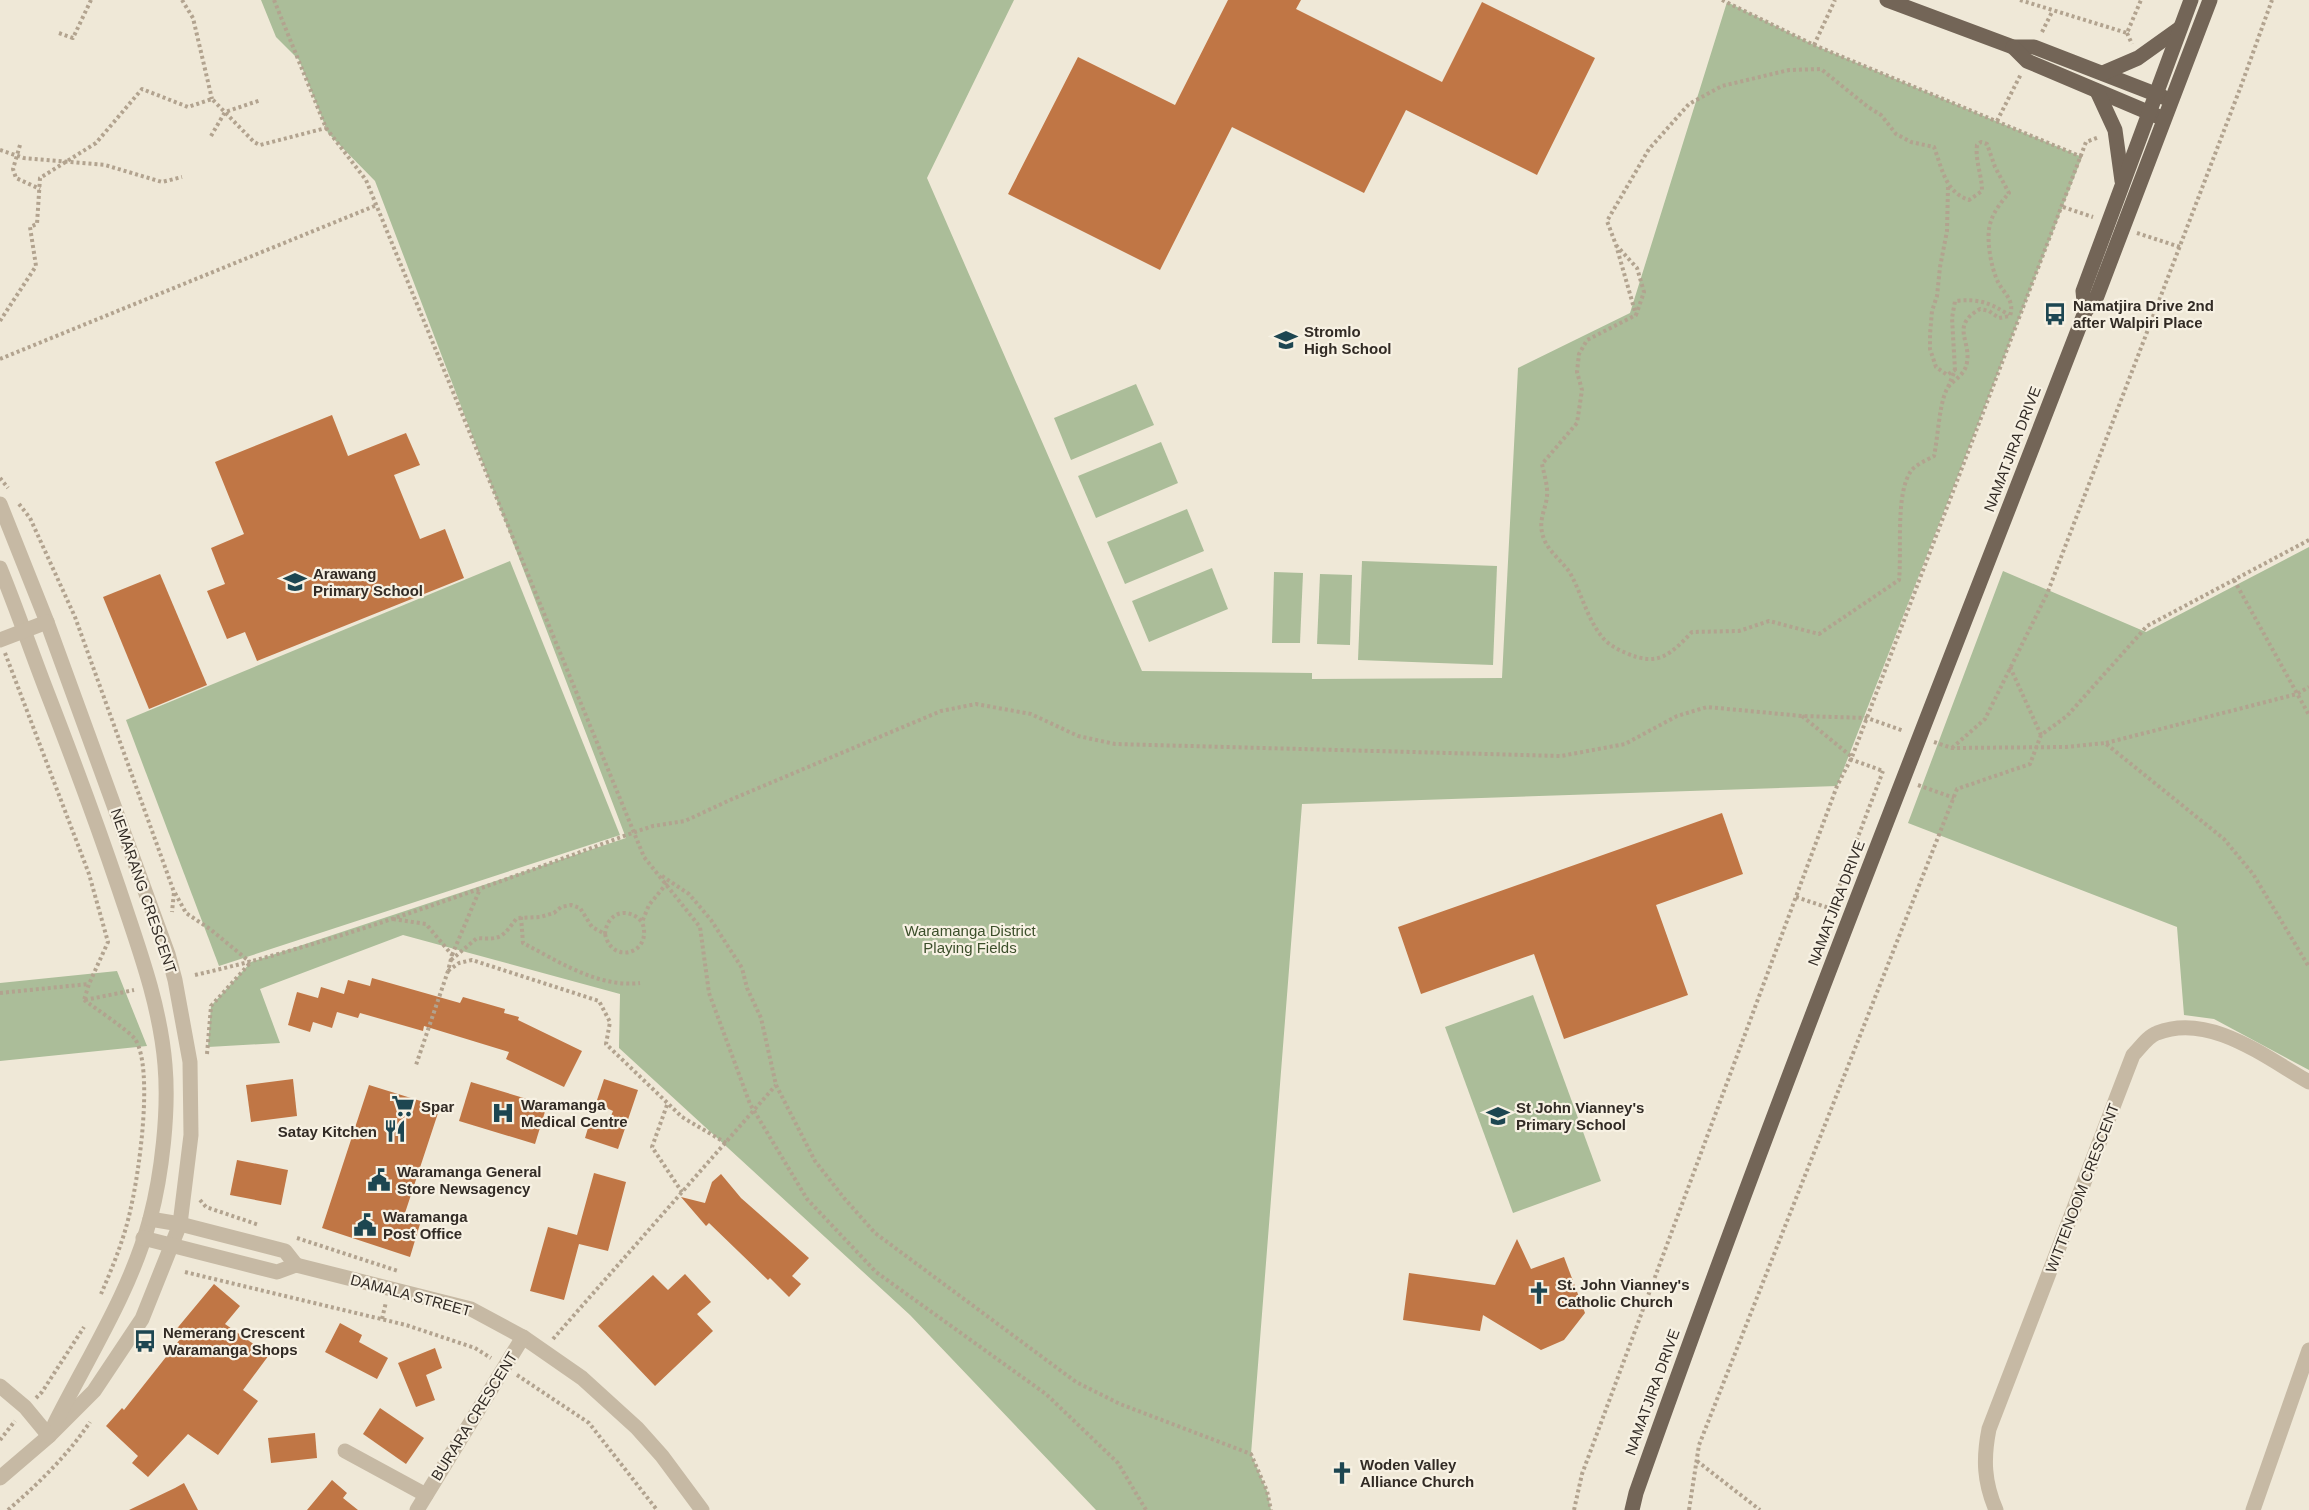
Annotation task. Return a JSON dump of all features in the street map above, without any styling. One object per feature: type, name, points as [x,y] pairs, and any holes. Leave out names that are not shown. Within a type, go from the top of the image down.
[{"type":"main road","points":[[1887,0],[2013,47],[2034,47],[2172,100]]},
{"type":"main road","name":"NAMATJIRA DRIVE","points":[[2085,312],[2082,291],[2191,0]]},
{"type":"main road","name":"NAMATJIRA DRIVE","points":[[1632,1510],[1704,1299],[1851,914],[2085,312],[2097,296],[2210,0]]},
{"type":"main road","points":[[2103,74],[2138,58],[2181,27]]},
{"type":"main road","points":[[2013,47],[2027,61],[2165,119]]},
{"type":"main road","points":[[2097,91],[2117,136],[2122,183]]},
{"type":"street","name":"NEMARANG CRESCENT","points":[[0,504],[47,622],[168,954],[190,1062],[191,1135],[180,1224],[142,1319],[94,1391],[0,1478]]},
{"type":"street","name":"NEMARANG CRESCENT","points":[[0,568],[104,844],[143,961],[156,1010],[165,1064],[166,1088],[158,1177],[150,1219],[128,1282],[110,1322],[78,1377],[48,1436]]},
{"type":"street","points":[[2,646],[24,631],[47,622]]},
{"type":"street","name":"WITTENOOM CRESCENT","points":[[1996,1510],[1988,1491],[1984,1470],[1989,1429],[2133,1055],[2155,1033],[2184,1026],[2223,1033],[2309,1082]]},
{"type":"street","name":"DAMALA STREET","points":[[150,1219],[180,1224],[285,1251],[296,1265]]},
{"type":"street","name":"DAMALA STREET","points":[[143,1238],[277,1272],[296,1265],[471,1309],[523,1338],[582,1378],[638,1428],[702,1510]]},
{"type":"street","name":"BURARA CRESCENT","points":[[417,1510],[523,1338]]},
{"type":"street","points":[[2253,1510],[2309,1350]]},
{"type":"street","points":[[0,1386],[26,1407],[48,1436]]},
{"type":"street","name":"BURARA CRESCENT","points":[[345,1451],[426,1495]]},
{"type":"path","points":[[59,33],[73,38],[91,0]]},
{"type":"path","points":[[182,0],[193,18],[212,99],[254,142],[260,145],[326,128]]},
{"type":"path","points":[[274,0],[326,128],[366,180],[377,205],[644,857],[668,882],[700,927],[709,993],[753,1111],[807,1199],[876,1272],[1046,1394],[1118,1463],[1146,1510]]},
{"type":"path","points":[[1722,0],[1814,45],[2082,157]]},
{"type":"path","points":[[1814,45],[1834,0]]},
{"type":"path","points":[[2020,0],[2127,33],[2141,0]]},
{"type":"path","points":[[2272,0],[2047,594],[1984,720],[1952,748],[2105,743],[2297,694],[2309,687]]},
{"type":"path","points":[[1636,315],[1607,221],[1649,149],[1689,104],[1722,86],[1789,70],[1821,69],[1881,115],[1896,134],[1911,142],[1934,147],[1948,186],[1947,231],[1937,296],[1932,311],[1930,349],[1936,367],[1947,375],[1955,370]]},
{"type":"path","points":[[0,321],[36,266],[30,227],[37,224],[40,178],[96,143],[142,89],[188,107],[212,99]]},
{"type":"path","points":[[211,136],[225,112],[261,100]]},
{"type":"path","points":[[1948,186],[1958,196],[1969,200],[1982,191],[1982,176],[1976,157],[1977,145],[1981,141],[1987,144],[1995,167],[2009,193],[1990,222],[1990,258],[1998,283],[2011,302],[2010,316]]},
{"type":"path","points":[[1574,1510],[1582,1474],[1837,786],[1852,757],[2086,142]]},
{"type":"path","points":[[20,145],[13,169],[16,178],[40,189]]},
{"type":"path","points":[[0,150],[17,156],[105,165],[162,182],[182,177]]},
{"type":"path","points":[[0,359],[377,205]]},
{"type":"path","points":[[1616,245],[1637,268],[1644,292],[1636,315],[1587,340],[1579,354],[1577,372],[1582,390],[1577,423],[1542,464],[1547,495],[1541,517],[1542,533],[1553,555],[1568,570],[1603,639],[1620,651],[1643,660],[1657,659],[1671,653],[1692,632],[1738,632],[1769,621],[1819,634],[1899,580],[1901,509],[1905,481],[1912,469],[1934,456],[1946,390],[1955,370],[1952,318],[1955,301],[1973,299],[1995,305],[2010,316]]},
{"type":"path","points":[[1946,390],[1963,374],[1968,360],[1963,337],[1964,325],[1970,315],[1980,309],[1989,311],[1999,318],[2010,316]]},
{"type":"path","points":[[0,478],[12,494]]},
{"type":"path","points":[[18,502],[30,518],[75,617],[174,892],[186,913],[210,929],[251,963]]},
{"type":"path","points":[[1689,1510],[1699,1444],[1958,789],[2030,764],[2041,735],[2067,716],[2147,626],[2309,540]]},
{"type":"path","points":[[2234,580],[2309,716]]},
{"type":"path","points":[[2,646],[89,874],[108,942],[84,1000]]},
{"type":"path","points":[[2010,667],[2041,735]]},
{"type":"path","points":[[195,975],[251,963],[392,919],[635,832],[685,821],[941,711],[976,704],[1031,714],[1078,736],[1115,744],[1561,756],[1624,744],[1677,716],[1707,707],[1802,716],[1867,718]]},
{"type":"path","points":[[1802,716],[1852,757]]},
{"type":"path","points":[[2105,743],[2224,839],[2253,874],[2309,967]]},
{"type":"path","points":[[1831,908],[1883,771]]},
{"type":"path","points":[[642,922],[633,914],[619,913],[608,921],[606,940],[615,950],[628,952],[635,950],[645,935],[642,922],[648,905],[668,882]]},
{"type":"path","points":[[668,882],[689,894],[697,903],[711,920],[742,968],[747,988],[761,1018],[776,1085],[815,1161],[875,1233],[1077,1382],[1120,1404],[1251,1454],[1267,1491],[1271,1510]]},
{"type":"path","points":[[416,1065],[451,957],[480,889]]},
{"type":"path","points":[[174,892],[171,911],[174,921]]},
{"type":"path","points":[[1796,897],[1851,914]]},
{"type":"path","points":[[451,957],[477,938],[495,940],[504,934],[517,918],[540,917],[571,905],[580,908],[592,927],[605,934]]},
{"type":"path","points":[[521,917],[523,943],[585,975],[631,984],[640,983]]},
{"type":"path","points":[[392,919],[426,924],[451,957]]},
{"type":"path","points":[[448,971],[459,963],[472,960],[599,1002],[610,1022],[606,1044],[682,1117],[726,1143]]},
{"type":"path","points":[[207,1060],[211,1006],[251,963]]},
{"type":"path","points":[[0,993],[89,984]]},
{"type":"path","points":[[84,1000],[134,990]]},
{"type":"path","points":[[84,1000],[135,1039],[142,1060],[144,1116],[131,1208],[114,1263],[100,1295]]},
{"type":"path","points":[[543,1351],[776,1085]]},
{"type":"path","points":[[667,1104],[652,1147],[682,1192]]},
{"type":"path","points":[[196,1196],[206,1207],[270,1228]]},
{"type":"path","points":[[293,1236],[402,1273]]},
{"type":"path","points":[[185,1272],[406,1325],[475,1348],[589,1423],[657,1510]]},
{"type":"path","points":[[0,1440],[26,1407],[42,1392],[85,1326]]},
{"type":"path","points":[[1696,1461],[1760,1510]]},
{"type":"green space","name":"Waramanga District Playing Fields","points":[[261,0],[1014,0],[927,178],[1142,671],[1312,673],[1312,679],[1502,678],[1518,368],[1630,313],[1727,2],[1814,45],[2082,157],[1837,786],[1302,804],[1251,1454],[1267,1491],[1271,1510],[1096,1510],[910,1315],[619,1048],[620,994],[403,935],[260,989],[280,1043],[208,1047],[211,1006],[251,962],[626,838],[375,181],[328,133],[299,60],[276,37]]},
{"type":"green space","points":[[1136,384],[1154,425],[1071,460],[1054,418]]},
{"type":"green space","points":[[1161,442],[1178,483],[1096,518],[1078,476]]},
{"type":"green space","points":[[1187,509],[1204,551],[1125,584],[1107,542]]},
{"type":"green space","points":[[2309,547],[2309,1070],[2214,1019],[2184,1015],[2177,927],[1908,823],[2003,571],[2146,632]]},
{"type":"green space","points":[[510,561],[620,835],[219,966],[126,720]]},
{"type":"green space","points":[[1362,561],[1497,566],[1493,665],[1358,660]]},
{"type":"green space","points":[[1212,568],[1228,609],[1149,642],[1132,601]]},
{"type":"green space","points":[[1274,572],[1303,573],[1300,643],[1272,643]]},
{"type":"green space","points":[[1320,574],[1352,575],[1350,645],[1317,644]]},
{"type":"green space","points":[[117,971],[147,1046],[0,1061],[0,983]]},
{"type":"green space","points":[[1533,995],[1601,1181],[1513,1213],[1445,1027]]},
{"type":"building","points":[[1228,0],[1301,0],[1296,9],[1442,82],[1482,2],[1595,58],[1537,175],[1406,110],[1364,193],[1232,127],[1160,270],[1008,194],[1078,57],[1175,105]]},
{"type":"building","points":[[332,415],[348,456],[406,433],[420,465],[394,475],[420,539],[445,529],[464,578],[257,661],[245,632],[227,639],[207,591],[225,584],[211,548],[244,534],[215,462]]},
{"type":"building","points":[[160,574],[207,685],[149,709],[103,597]]},
{"type":"building","points":[[1722,813],[1743,874],[1656,905],[1688,995],[1564,1039],[1534,954],[1421,994],[1398,927]]},
{"type":"building","points":[[372,978],[460,1003],[463,997],[505,1009],[504,1013],[519,1017],[518,1020],[582,1051],[564,1087],[506,1059],[509,1052],[424,1026],[423,1031],[360,1013],[358,1018],[337,1012],[332,1028],[313,1022],[310,1032],[288,1025],[297,992],[318,998],[321,987],[344,994],[348,980],[370,986]]},
{"type":"building","points":[[293,1079],[297,1116],[251,1122],[246,1085]]},
{"type":"building","points":[[604,1079],[638,1090],[618,1149],[585,1138],[591,1118],[608,1123],[613,1111],[596,1103]]},
{"type":"building","name":"Waramanga Medical Centre","points":[[471,1082],[547,1105],[535,1144],[459,1121]]},
{"type":"building","points":[[369,1085],[440,1107],[403,1219],[420,1224],[410,1257],[322,1228]]},
{"type":"building","points":[[237,1160],[288,1170],[281,1205],[230,1195]]},
{"type":"building","points":[[594,1173],[626,1182],[608,1251],[579,1244],[564,1300],[530,1291],[548,1227],[577,1235]]},
{"type":"building","points":[[721,1174],[741,1198],[809,1258],[792,1276],[801,1284],[789,1297],[709,1223],[706,1226],[681,1197],[705,1203],[712,1182]]},
{"type":"building","points":[[1517,1239],[1531,1269],[1564,1257],[1585,1313],[1564,1340],[1541,1350],[1483,1315],[1480,1331],[1403,1320],[1409,1273],[1495,1285]]},
{"type":"building","points":[[685,1274],[711,1302],[697,1314],[713,1331],[655,1386],[598,1326],[653,1275],[668,1290]]},
{"type":"building","points":[[214,1284],[240,1306],[225,1324],[269,1355],[243,1390],[258,1401],[218,1455],[188,1434],[148,1477],[132,1463],[138,1456],[106,1426],[122,1408],[124,1410],[181,1338],[174,1332]]},
{"type":"building","points":[[340,1323],[362,1335],[359,1342],[388,1358],[377,1379],[325,1352]]},
{"type":"building","points":[[435,1348],[442,1368],[426,1375],[435,1400],[416,1407],[398,1363]]},
{"type":"building","points":[[380,1408],[424,1438],[406,1464],[363,1434]]},
{"type":"building","points":[[315,1433],[317,1458],[271,1463],[268,1438]]},
{"type":"building","points":[[332,1480],[347,1493],[343,1498],[358,1510],[307,1510]]},
{"type":"building","points":[[184,1483],[198,1510],[129,1510],[175,1488]]},
{"type":"place","name":"Namatjira Drive 2nd after Walpiri Place","points":[[2055,314]]},
{"type":"place","name":"Stromlo High School","points":[[1286,340]]},
{"type":"place","name":"Arawang Primary School","points":[[295,582]]},
{"type":"place","name":"Spar","points":[[403,1106]]},
{"type":"place","name":"Waramanga Medical Centre","points":[[503,1113]]},
{"type":"place","name":"St John Vianney's Primary School","points":[[1498,1116]]},
{"type":"place","name":"Satay Kitchen","points":[[395,1131]]},
{"type":"place","name":"Waramanga General Store Newsagency","points":[[379,1180]]},
{"type":"place","name":"Waramanga Post Office","points":[[365,1225]]},
{"type":"place","name":"St. John Vianney's Catholic Church","points":[[1539,1293]]},
{"type":"place","name":"Nemerang Crescent Waramanga Shops","points":[[145,1341]]},
{"type":"place","name":"Woden Valley Alliance Church","points":[[1342,1473]]}]
